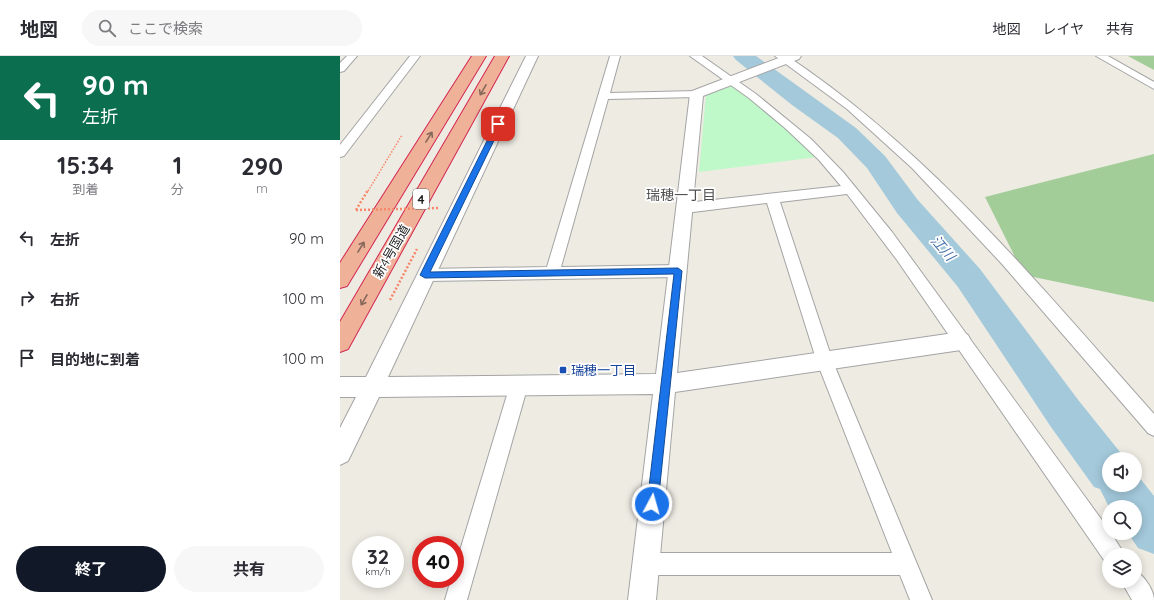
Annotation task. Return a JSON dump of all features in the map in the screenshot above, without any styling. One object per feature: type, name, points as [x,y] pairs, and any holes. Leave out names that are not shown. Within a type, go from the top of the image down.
[{"type":"highway","name":"新4号国道","points":[[340,280],[479,56]]},
{"type":"highway","name":"新4号国道","points":[[340,342],[502,56]]},
{"type":"street","points":[[340,69],[352,56]]},
{"type":"street","points":[[340,154],[415,56]]},
{"type":"street","points":[[340,452],[532,56]]},
{"type":"street","points":[[552,274],[605,96],[615,56]]},
{"type":"street","points":[[695,56],[738,78],[791,126],[839,175],[888,238],[1061,478],[1109,548]]},
{"type":"street","points":[[1101,56],[1154,86]]},
{"type":"street","points":[[605,96],[697,94],[784,59],[860,113],[904,154],[983,233],[1154,427]]},
{"type":"street","points":[[642,600],[697,94]]},
{"type":"street","points":[[685,208],[850,190]]},
{"type":"street","points":[[772,198],[825,362],[922,600]]},
{"type":"street","points":[[425,275],[678,271]]},
{"type":"street","points":[[340,387],[372,388],[665,384],[825,362],[961,341]]},
{"type":"street","points":[[456,600],[519,386]]},
{"type":"street","points":[[646,564],[907,564]]},
{"type":"street","points":[[1137,588],[1145,600]]},
{"type":"path","points":[[402,135],[356,210],[439,208],[436,215]]},
{"type":"path","points":[[390,300],[418,248]]},
{"type":"green space","points":[[1128,56],[1154,56],[1154,70]]},
{"type":"green space","points":[[735,85],[785,126],[817,157],[699,172],[706,95]]},
{"type":"green space","points":[[1154,154],[1154,302],[1024,275],[985,197]]},
{"type":"waterway","name":"江川","points":[[743,56],[800,100],[847,133],[876,162],[907,206],[969,278],[1065,414],[1102,463]]},
{"type":"waterway","name":"江川","points":[[1124,492],[1154,532]]},
{"type":"place","name":"瑞穂一丁目","points":[[563,370]]},
{"type":"district","name":"瑞穂一丁目","points":[[681,195]]},
{"type":"route","points":[[498,124],[425,275],[678,271],[652,504]]}]
